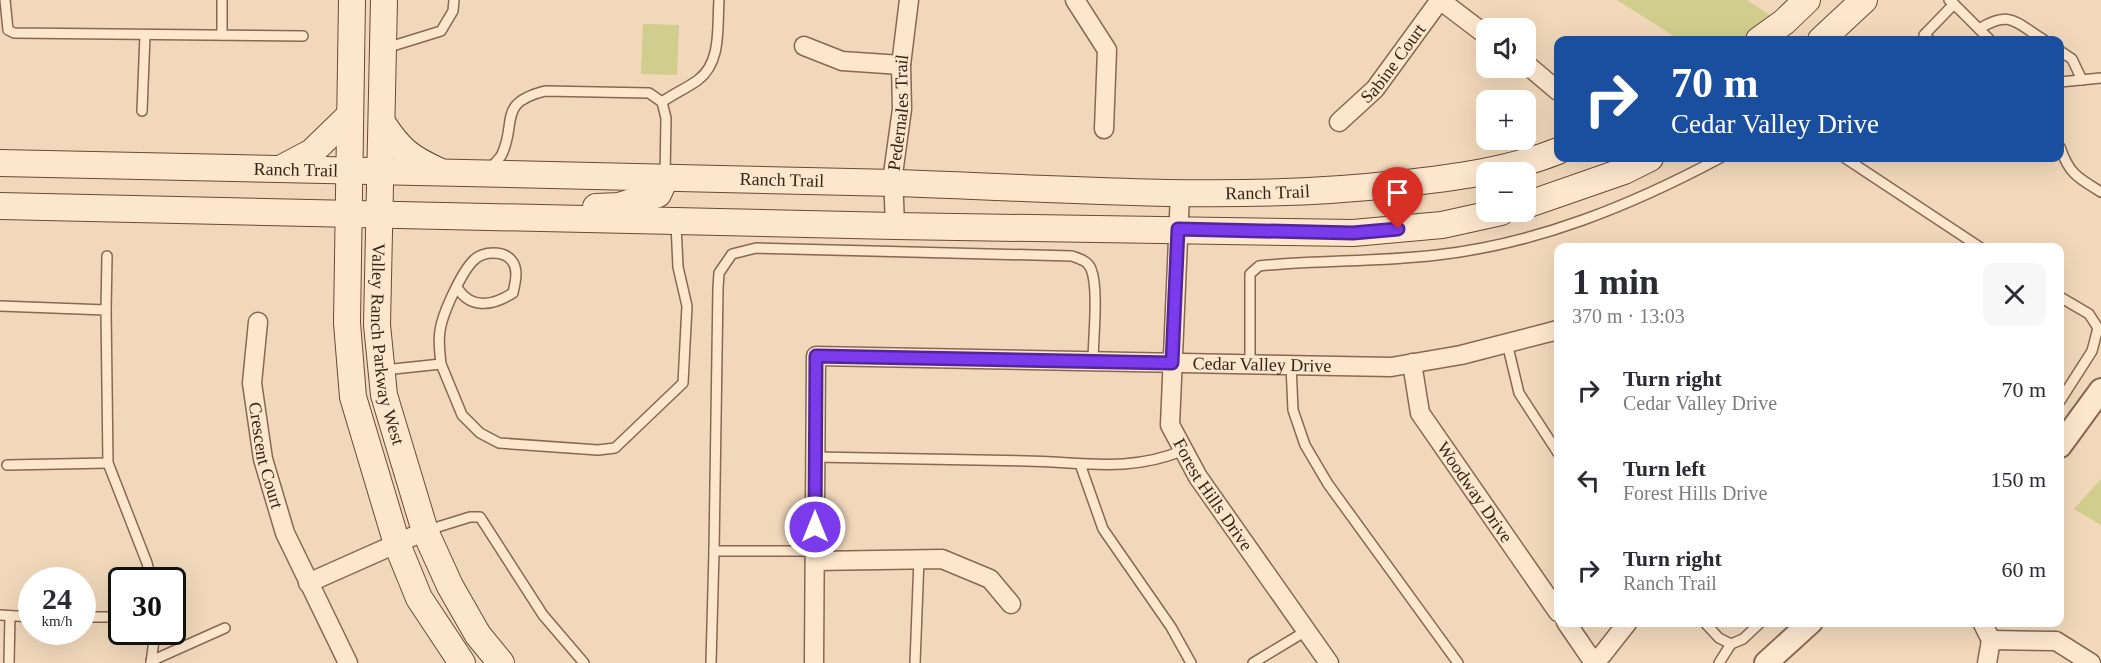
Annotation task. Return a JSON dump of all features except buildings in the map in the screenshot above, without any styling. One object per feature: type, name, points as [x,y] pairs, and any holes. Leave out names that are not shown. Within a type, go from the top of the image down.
[{"type":"main road","name":"Valley Ranch Parkway West","points":[[352,0],[347,322],[353,397],[397,544],[419,598],[462,663]]},
{"type":"main road","name":"Valley Ranch Parkway West","points":[[384,0],[383,124],[378,213],[376,325],[384,395],[425,531],[450,586],[478,634],[501,663]]},
{"type":"main road","points":[[1765,36],[1784,22],[1807,0]]},
{"type":"main road","points":[[1825,36],[1864,0]]},
{"type":"main road","points":[[279,170],[312,152],[350,115]]},
{"type":"main road","points":[[383,124],[398,147],[408,156],[445,174]]},
{"type":"main road","name":"Ranch Trail","points":[[0,163],[893,183],[1180,193],[1331,192],[1448,178],[1535,160],[1554,153]]},
{"type":"main road","points":[[1536,201],[1620,164]]},
{"type":"main road","points":[[528,219],[570,207],[619,206],[658,194],[665,179]]},
{"type":"main road","name":"Ranch Trail","points":[[0,206],[378,213],[528,219],[1353,233],[1443,225],[1476,218]]},
{"type":"street","name":"Pedernales Trail","points":[[895,226],[893,183],[902,109],[901,65],[909,0]]},
{"type":"street","points":[[1075,0],[1107,50],[1104,129]]},
{"type":"street","points":[[1440,0],[1476,27]]},
{"type":"street","name":"Sabine Court","points":[[1339,122],[1375,88],[1440,0]]},
{"type":"street","points":[[804,45],[842,61],[901,65]]},
{"type":"street","points":[[1536,72],[1554,88]]},
{"type":"street","name":"Forest Hills Drive","points":[[1180,193],[1170,424],[1198,477],[1329,663]]},
{"type":"street","name":"Crescent Court","points":[[258,322],[252,383],[263,459],[285,533],[348,663]]},
{"type":"street","name":"Cedar Valley Drive","points":[[815,457],[816,356],[1391,367],[1554,331]]},
{"type":"street","name":"Woodway Drive","points":[[1412,363],[1420,413],[1554,606]]},
{"type":"street","points":[[2064,441],[2101,390]]},
{"type":"street","points":[[814,663],[815,457]]},
{"type":"street","points":[[308,583],[425,531]]},
{"type":"street","points":[[815,556],[942,559],[990,579],[1011,604]]},
{"type":"street","points":[[1569,627],[1592,660],[1602,655],[1625,627]]},
{"type":"street","points":[[1766,663],[1806,627]]},
{"type":"street","points":[[1984,627],[1991,640],[1987,663]]},
{"type":"street","points":[[1991,640],[2056,641],[2091,663]]},
{"type":"lane","points":[[6,0],[6,24],[8,30],[14,33],[303,36]]},
{"type":"lane","points":[[222,0],[222,35]]},
{"type":"lane","points":[[384,49],[441,30],[453,11],[454,0]]},
{"type":"lane","points":[[662,102],[699,80],[711,66],[716,50],[718,0]]},
{"type":"lane","points":[[1925,36],[1951,2],[1986,36]]},
{"type":"lane","points":[[1979,29],[1995,19],[2011,20],[2037,36]]},
{"type":"lane","points":[[142,111],[145,34]]},
{"type":"lane","points":[[2064,54],[2072,59],[2082,80]]},
{"type":"lane","points":[[2064,82],[2101,78]]},
{"type":"lane","points":[[485,174],[502,154],[515,105],[528,96],[544,91],[649,93],[662,102],[666,118],[665,179]]},
{"type":"lane","points":[[2064,160],[2075,177],[2101,192]]},
{"type":"lane","points":[[1250,364],[1250,274],[1259,266],[1359,262],[1439,255],[1516,242],[1658,191],[1712,162]]},
{"type":"lane","points":[[1851,162],[1973,243]]},
{"type":"lane","points":[[458,289],[462,296],[477,304],[491,304],[502,300],[513,293],[516,271],[512,261],[503,255],[490,253],[476,257],[466,268],[440,332],[441,364],[462,414],[480,433],[499,443],[598,450],[615,448],[683,383],[687,306],[678,267],[676,221]]},
{"type":"lane","points":[[711,663],[718,288],[719,273],[732,254],[756,248],[1072,256],[1085,261],[1091,269],[1094,284],[1093,362]]},
{"type":"lane","points":[[107,256],[105,393],[108,463],[127,509],[147,567]]},
{"type":"lane","points":[[2064,299],[2089,314],[2098,328],[2092,351],[2064,395]]},
{"type":"lane","points":[[0,306],[106,310]]},
{"type":"lane","points":[[1507,343],[1522,399],[1554,447]]},
{"type":"lane","points":[[381,370],[441,364]]},
{"type":"lane","points":[[1291,365],[1293,410],[1305,445],[1328,484],[1458,663]]},
{"type":"lane","points":[[815,457],[1121,466],[1145,463],[1184,450]]},
{"type":"lane","points":[[7,465],[108,463]]},
{"type":"lane","points":[[1080,464],[1103,529],[1171,627],[1191,663]]},
{"type":"lane","points":[[425,531],[470,517],[480,517],[543,615],[584,663]]},
{"type":"lane","points":[[714,551],[815,556]]},
{"type":"lane","points":[[915,663],[918,559]]},
{"type":"lane","points":[[5,616],[9,663]]},
{"type":"lane","points":[[1709,627],[1719,638],[1731,644]]},
{"type":"lane","points":[[1719,663],[1731,644],[1743,639],[1756,627]]},
{"type":"lane","points":[[151,662],[225,628]]},
{"type":"lane","points":[[1253,663],[1306,631]]},
{"type":"lane","points":[[151,662],[153,645]]},
{"type":"shaded area","points":[[1617,0],[1747,0],[1774,18],[1751,36],[1674,36]]},
{"type":"shaded area","points":[[643,24],[679,25],[677,75],[641,74]]},
{"type":"shaded area","points":[[2101,479],[2101,525],[2074,509]]},
{"type":"route","points":[[815,527],[816,356],[1172,363],[1178,229],[1353,233],[1398,229]]}]
